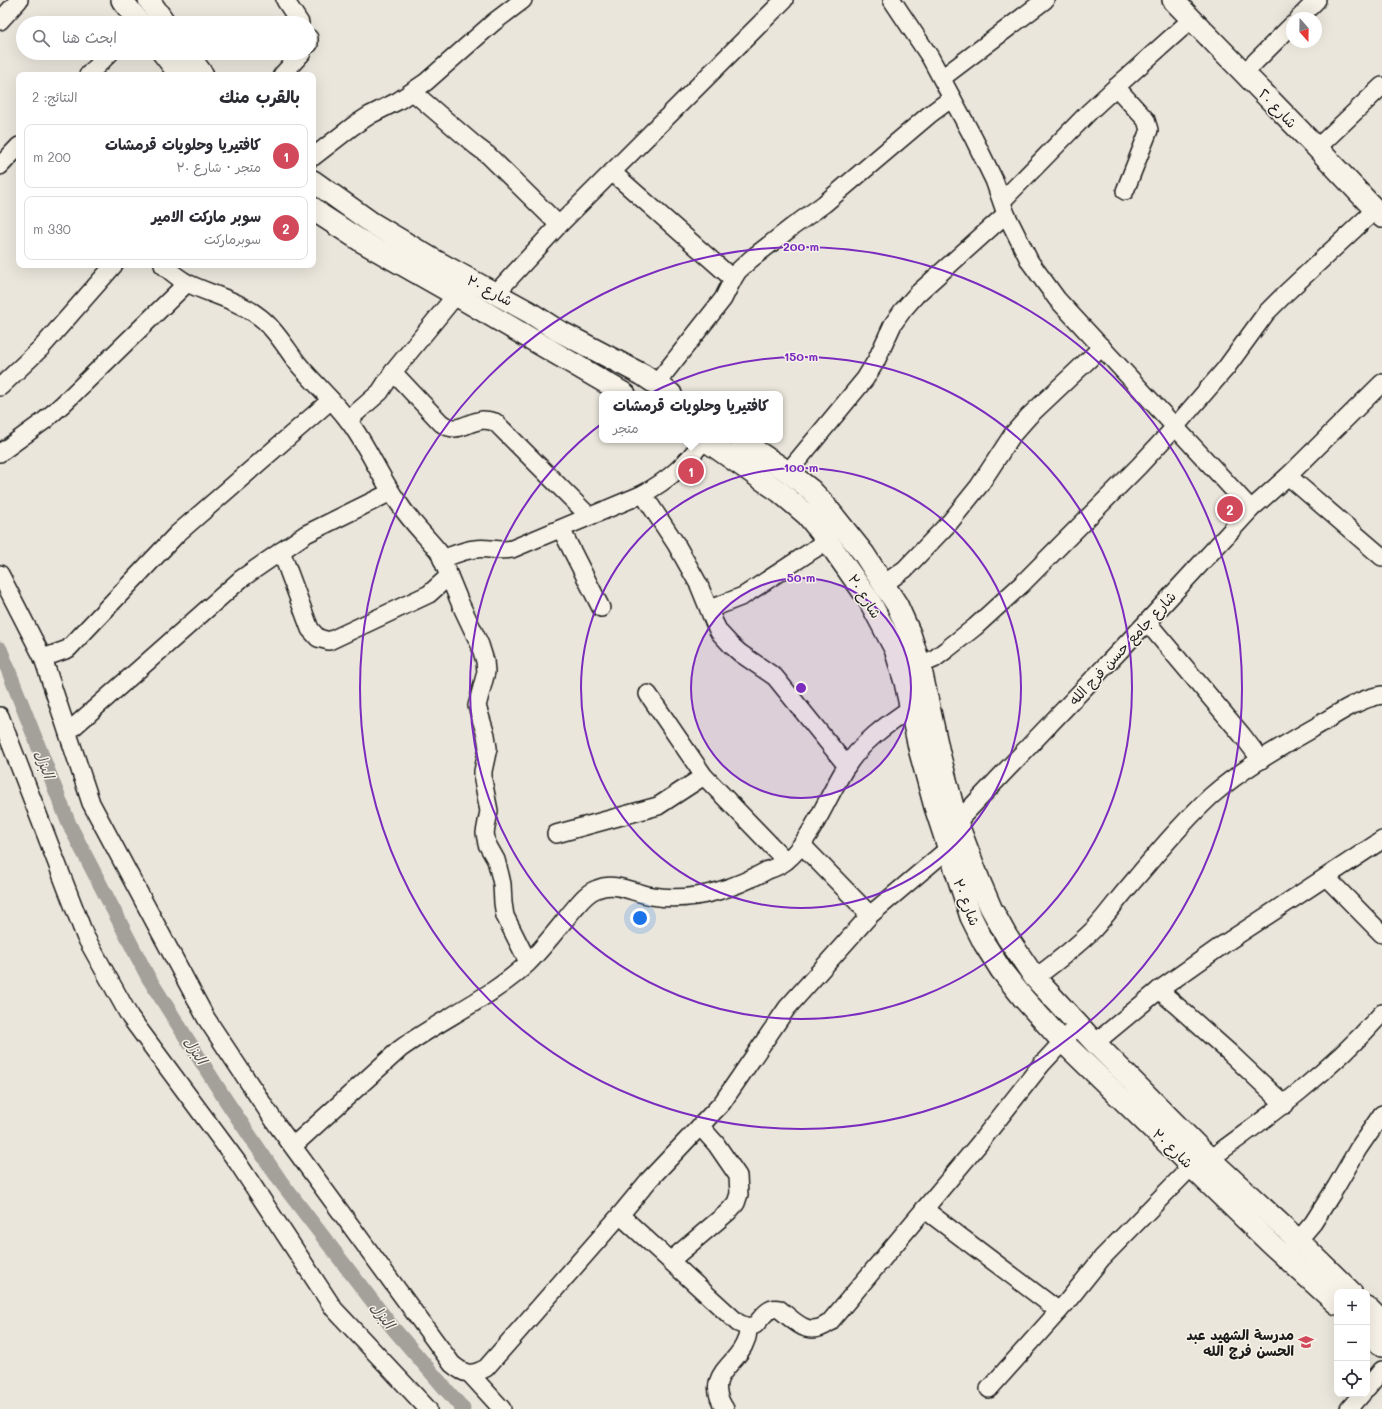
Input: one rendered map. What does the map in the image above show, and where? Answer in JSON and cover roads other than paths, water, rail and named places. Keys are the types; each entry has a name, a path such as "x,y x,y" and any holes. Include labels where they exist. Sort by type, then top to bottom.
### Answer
{"street":[{"path":"0,21 19,0"},
{"path":"122,0 134,16"},
{"path":"285,0 295,16"},
{"path":"316,155 353,126 413,92 440,71 494,22 523,0"},
{"path":"496,294 558,225 784,0"},
{"path":"892,0 930,57 942,78 974,139 1004,208 1030,262 1056,299 1252,509"},
{"path":"942,78 1045,0"},
{"name":"شارع ٢٠","path":"1173,0 1379,213"},
{"path":"1305,12 1317,0"},
{"path":"155,2 162,16"},
{"path":"788,472 865,379 876,361 893,324 917,294 1004,208 1090,111 1192,19"},
{"path":"1244,72 1286,31"},
{"path":"91,72 103,60"},
{"path":"168,60 178,72"},
{"path":"192,60 200,72"},
{"path":"285,72 296,60"},
{"path":"1317,148 1382,86"},
{"path":"1116,87 1146,120 1149,130 1125,191"},
{"path":"413,92 488,155 558,225"},
{"path":"664,389 723,299 738,271 751,259 824,204 929,115 952,98"},
{"path":"0,166 16,149"},
{"path":"612,172 733,279"},
{"name":"شارع ٣٠","path":"316,184 366,232 456,295 620,391"},
{"name":"شارع ٣٠","path":"316,211 321,215 434,260 529,312 557,330 643,375 664,389"},
{"path":"920,665 934,659 952,646 1022,584 1176,427 1226,368 1266,313 1287,292 1379,213"},
{"path":"0,387 42,347 111,268"},
{"path":"166,268 187,283 237,304 262,318 310,378 348,420 367,449 399,505 439,552 480,645 485,661 486,672 477,706 486,735 488,748 483,771 483,780 490,811 485,833 487,844 496,860 500,875 505,916 528,962"},
{"path":"0,453 44,421 63,404 187,283"},
{"path":"348,420 380,392 394,372 456,295"},
{"path":"884,584 905,569 950,522 979,486 1013,434 1029,416 1102,347"},
{"path":"394,372 441,423 448,428 456,429 483,420 495,422 589,516"},
{"name":"شارع جامع حسن فرج الله","path":"957,822 1252,509 1379,393"},
{"path":"42,658 68,649 177,534 331,400"},
{"path":"442,559 475,549 505,551 512,549 561,530 589,516 643,494 672,476 683,466 702,443"},
{"name":"شارع ٣٠","path":"709,443 780,492 807,515 870,600 895,649 933,800 971,917 984,943 1006,976 1024,999 1062,1041 1201,1163"},
{"name":"شارع ٣٠","path":"744,443 788,472 811,490 825,505 864,554 897,605 920,665 938,752 957,822 978,880 991,908 1007,936 1035,978 1095,1043 1269,1242 1292,1248 1348,1289"},
{"path":"1288,476 1382,557"},
{"path":"68,732 241,579 306,534 391,492"},
{"path":"643,494 682,555 699,585 719,632 740,653 775,676 847,766"},
{"path":"561,530 601,608"},
{"path":"710,609 743,596 827,540"},
{"path":"281,551 310,630 318,638 329,641 429,594 449,576"},
{"path":"0,574 42,658 91,803 206,1018 293,1146 452,1364 461,1372 470,1374 477,1373 486,1368 649,1180 722,1103 787,1008 870,915 948,849"},
{"path":"1147,622 1238,729 1261,760"},
{"path":"648,694 704,776 786,862"},
{"path":"1035,978 1093,930 1146,866 1212,796 1237,776 1261,760 1329,719 1370,698 1382,694"},
{"path":"293,1146 400,1049 419,1035 501,986 528,962 583,899 596,889 612,886 650,896 670,898 688,897 702,895 730,887 758,876 786,862 802,845 847,766 872,736 911,708"},
{"path":"0,716 35,809 86,936 130,1017 238,1163 334,1309 428,1409"},
{"path":"556,834 658,806 704,776"},
{"path":"1095,1043 1159,990 1224,944 1382,840"},
{"path":"802,845 870,915"},
{"path":"1326,876 1382,934"},
{"path":"1159,990 1285,1105"},
{"path":"989,1389 1059,1311 1102,1258 1201,1163 1285,1105 1333,1065 1382,1013"},
{"path":"620,1215 738,1323 748,1327 755,1325 769,1310 775,1308 802,1327 809,1329 823,1327 829,1323 978,1145 1041,1066 1078,1025"},
{"path":"1292,1248 1313,1224 1358,1149 1382,1114"},
{"path":"670,1261 728,1212 736,1203 739,1194 738,1176 716,1144 700,1126"},
{"path":"924,1209 1059,1311"},
{"name":"شارع ٣٠","path":"1292,1248 1334,1300"},
{"path":"1370,1310 1382,1322"},
{"path":"725,1409 718,1394 718,1382 724,1370 744,1345 747,1339 748,1327"},
{"path":"1370,1335 1382,1346"},
{"path":"1370,1384 1382,1370"},
{"path":"470,1374 502,1409"},
{"path":"1349,1409 1359,1397"}],"waterway":[{"name":"البزل","path":"0,649 69,824 148,977 225,1099 281,1182 393,1328 463,1409"}],"place":[{"name":"كافتيريا وحلويات قرمشات","path":"691,471"},
{"name":"سوبر ماركت الامير","path":"1230,509"},
{"name":"مدرسة الشهيد عبد الحسن فرج الله","path":"1306,1342"}]}
